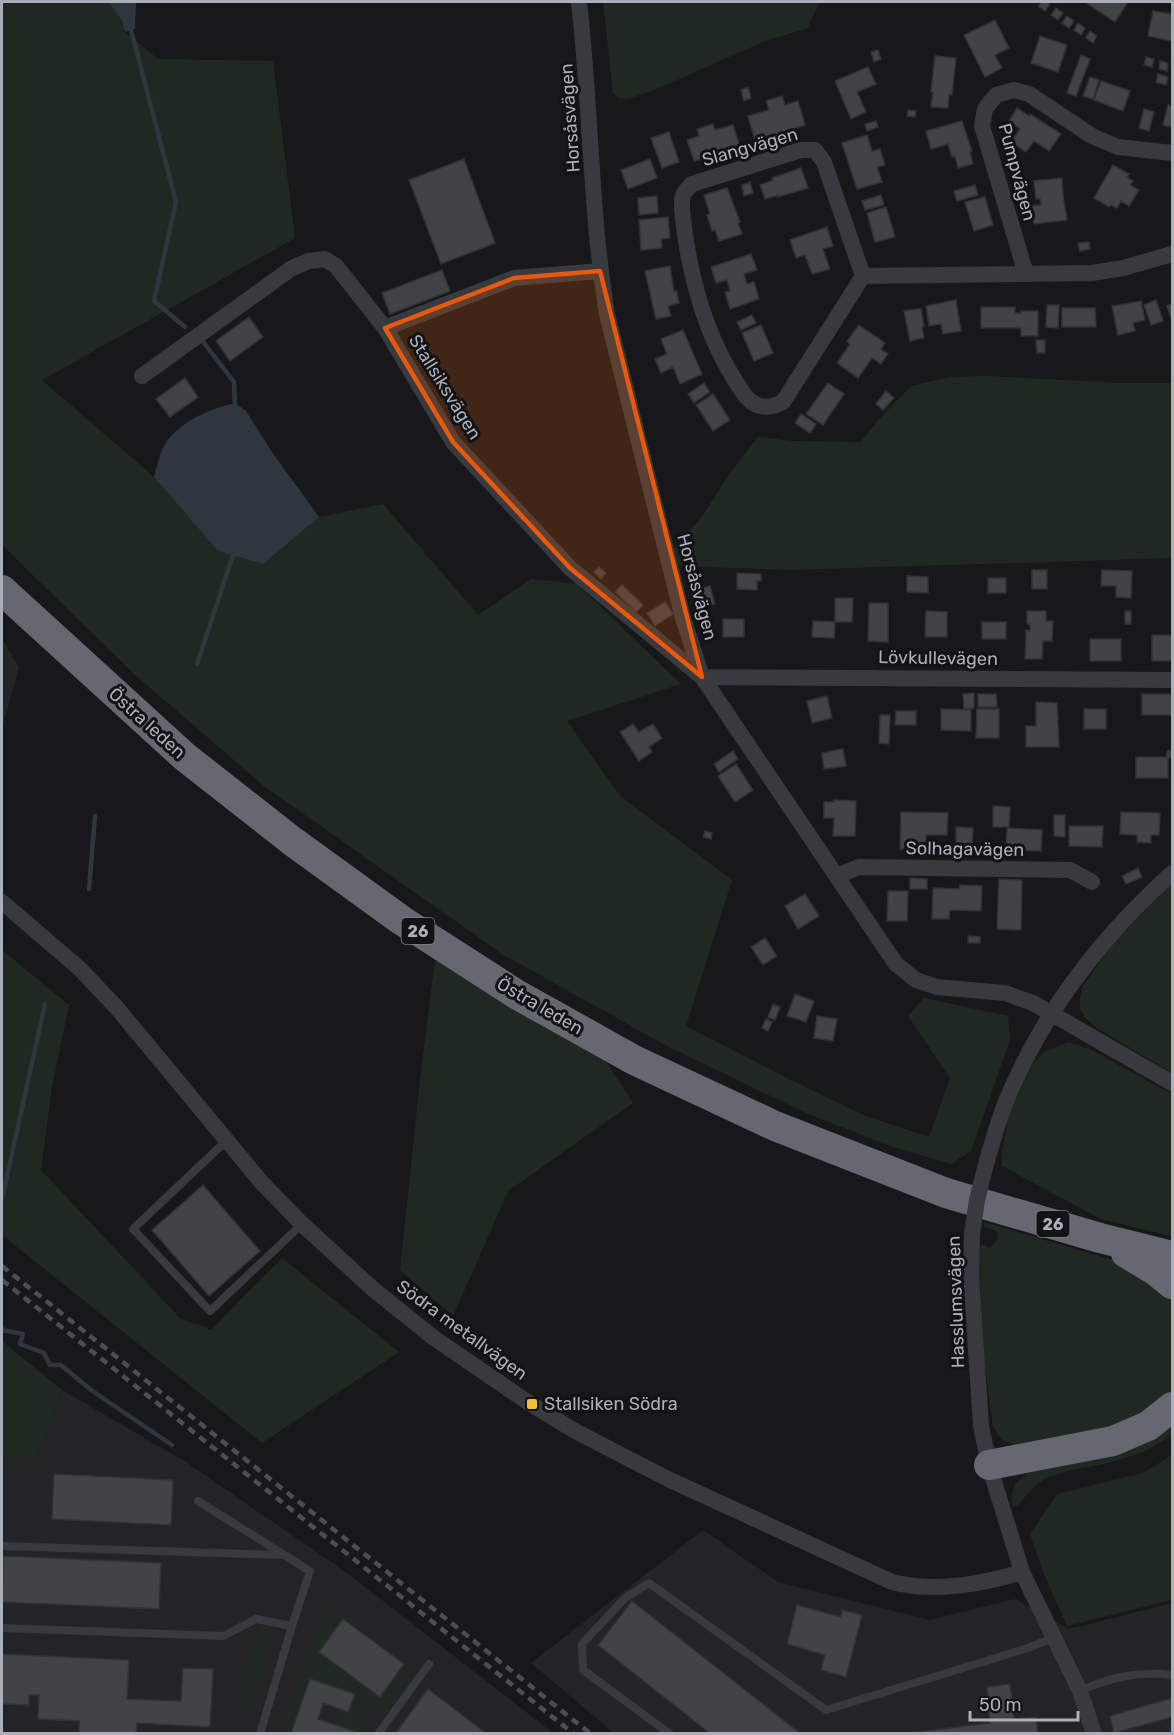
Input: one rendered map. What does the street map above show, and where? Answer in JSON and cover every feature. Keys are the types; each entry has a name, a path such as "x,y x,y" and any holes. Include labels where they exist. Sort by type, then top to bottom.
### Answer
{"highway":[{"name":"Östra leden","path":"2,590 185,757 292,841 401,920 516,994 634,1060 775,1126 946,1192 1100,1238 1173,1256"},
{"path":"1100,1238 1156,1271 1173,1284"},
{"path":"989,1465 1113,1442 1148,1426 1173,1407"}],"street":[{"name":"Horsåsvägen","path":"579,2 600,271 607,314 683,618 702,677 896,964 916,980 937,987 1005,993 1033,1003 1173,1083"},
{"name":"Pumpvägen","path":"1026,274 982,126 985,109 996,95 1014,90 1029,94 1092,136 1118,147 1173,153"},
{"name":"Slangvägen","path":"801,150 815,150 824,162 863,276 783,402 772,407 759,406 748,399 730,373 716,347 700,307 690,268 682,209 683,194 692,184 801,150"},
{"path":"863,276 1092,273 1123,268 1173,254"},
{"name":"Stallsiksvägen","path":"142,376 292,268 309,261 325,260 336,266 385,327 453,442 570,568 702,677"},
{"path":"385,327 514,278 600,271"},
{"name":"Lövkullevägen","path":"702,677 1173,680"},
{"name":"Solhagavägen","path":"837,876 859,867 1070,870 1092,882"},
{"name":"Hasslumsvägen","path":"1094,1734 1080,1691 1022,1572 975,1427 972,1234 977,1200 1000,1117 1015,1081 1051,1013 1073,981 1117,929 1148,895 1173,873"},
{"name":"Södra metallvägen","path":"3,905 79,968 117,1008 261,1183 302,1224 373,1289 434,1338 526,1401 575,1431 668,1479 891,1582 930,1588 956,1587 1001,1579 1022,1572"}],"lane":[{"path":"226,1141 133,1229 210,1311 302,1224"},
{"path":"198,1501 310,1571 260,1734"},
{"path":"2,1546 285,1556"},
{"path":"670,1734 584,1670 582,1644 625,1598 649,1583 826,1710 1055,1638"},
{"path":"2,1628 223,1636 256,1619 292,1626"},
{"path":"378,1734 429,1664"},
{"path":"1080,1691 1111,1679 1133,1674 1173,1675"}],"highlighted area":[{"path":"600,271 702,677 570,568 453,442 385,328 514,278"}],"shaded area":[{"path":"2,2 108,2 122,20 125,32 158,59 273,61 295,238 42,380 154,477 218,551 263,564 319,517 383,504 478,615 531,579 577,584 681,684 567,721 620,796 732,880 686,1026 863,1115 929,1137 950,1078 908,1016 924,998 1008,1016 1010,1040 971,1151 951,1164 890,1146 806,1113 669,1047 502,954 264,786 133,673 2,545"},
{"path":"108,2 136,2 135,29 125,32 122,20"},
{"path":"603,2 828,2 818,4 808,28 765,41 659,88 628,99 618,98 613,93"},
{"path":"988,376 1118,383 1172,383 1172,558 790,570 679,566 673,549 701,518 730,473 758,437 794,441 860,442 911,386 950,377"},
{"path":"235,403 246,411 272,452 319,517 263,564 218,551 154,477 162,450 177,430 205,413"},
{"path":"2,638 19,668 2,728"},
{"path":"1172,882 1172,1073 1097,1028 1085,1018 1080,1008 1080,997 1083,986 1109,949"},
{"path":"2,950 69,1005 52,1087 41,1170 180,1318 211,1330 282,1258 399,1352 262,1443 2,1235"},
{"path":"435,960 605,1060 633,1103 508,1191 453,1316 400,1270"},
{"path":"1069,1042 1089,1049 1172,1094 1172,1236 1101,1219 1002,1166 1002,1152 1009,1115 1032,1065 1045,1051"},
{"path":"984,1222 1136,1267 1172,1294 1172,1394 1122,1428 1016,1445 1002,1440 993,1427 985,1366 979,1259 981,1244 990,1248 997,1240 998,1232 984,1226"},
{"path":"2,1341 62,1390 36,1460 2,1458"},
{"path":"62,1390 186,1462 347,1573 553,1733 2,1734 2,1458 36,1460"},
{"path":"1172,1425 1172,1435 1154,1446 1115,1461 1052,1476 1037,1484 1018,1506 1013,1507 1011,1497 1015,1484 1028,1473 1069,1462"},
{"path":"1172,1455 1172,1600 1067,1626 1044,1574 1030,1534 1057,1494 1143,1473"},
{"path":"703,1530 778,1582 930,1620 1015,1599 1069,1629 1172,1603 1172,1733 614,1733 531,1663"},
{"path":"329,1601 333,1602 329,1611 342,1620 387,1687 394,1690 409,1669 410,1672 393,1707 385,1703 382,1706 375,1703 357,1727 365,1733 333,1724 339,1709 349,1712 354,1694 310,1679 292,1733 282,1734 303,1669"},
{"path":"267,1626 274,1631 264,1659 254,1702 251,1706 238,1706 238,1682 260,1628"}],"building":[{"path":"1042,2 1050,4 1045,11 1038,6"},
{"path":"1085,2 1128,2 1115,22"},
{"path":"1056,8 1063,13 1058,20 1051,15"},
{"path":"1153,11 1172,14 1172,41 1148,36"},
{"path":"1067,16 1074,21 1069,28 1062,23"},
{"path":"995,20 1009,48 995,55 1002,68 985,77 964,35"},
{"path":"1078,23 1085,28 1081,35 1074,30"},
{"path":"1090,31 1097,36 1093,43 1086,38"},
{"path":"1040,36 1067,45 1058,72 1031,63"},
{"path":"878,50 881,59 874,62 871,52"},
{"path":"1081,55 1090,59 1076,96 1067,93"},
{"path":"935,56 956,58 952,95 949,94 948,108 931,107"},
{"path":"1146,57 1154,59 1152,67 1144,65"},
{"path":"1160,61 1168,63 1167,71 1159,69"},
{"path":"868,67 876,84 857,92 866,112 851,119 835,81"},
{"path":"1158,74 1168,77 1166,85 1156,82"},
{"path":"1090,77 1099,80 1093,99 1083,96"},
{"path":"1101,81 1130,91 1123,111 1094,100"},
{"path":"748,87 751,98 744,101 741,90"},
{"path":"782,96 785,105 798,101 805,125 776,136 775,134 755,140 748,116 769,110 766,101"},
{"path":"1168,105 1172,106 1172,127 1163,125"},
{"path":"1017,108 1061,134 1049,151 1034,141 1026,152 1011,142 1020,129 1009,121"},
{"path":"1144,109 1154,112 1149,131 1139,128"},
{"path":"908,110 916,111 915,117 907,116"},
{"path":"876,121 878,127 867,131 865,124"},
{"path":"962,121 972,151 970,151 973,164 958,168 955,156 952,157 948,144 931,149 926,131"},
{"path":"1008,123 1013,127 1008,135 1002,131"},
{"path":"713,124 715,130 733,125 740,147 723,152 724,158 708,164 706,158 694,161 687,140 699,136 697,129"},
{"path":"669,132 679,162 662,168 651,138"},
{"path":"867,135 872,151 880,149 885,165 877,167 882,182 857,189 842,143"},
{"path":"464,159 495,243 441,264 409,180"},
{"path":"650,159 657,178 628,189 621,170"},
{"path":"1113,165 1129,174 1127,177 1133,181 1130,185 1139,190 1129,206 1121,201 1117,208 1111,205 1109,207 1094,198"},
{"path":"801,168 808,188 765,199 760,185 773,180 772,178"},
{"path":"1062,178 1067,220 1034,224 1032,206 1041,205 1040,199 1036,199 1034,181"},
{"path":"750,182 753,193 744,196 742,185"},
{"path":"975,185 978,195 957,201 954,191"},
{"path":"727,188 740,222 738,223 742,234 719,241 715,230 712,231 704,195"},
{"path":"881,195 884,205 865,210 862,201"},
{"path":"657,196 658,213 639,215 638,198"},
{"path":"985,197 993,225 974,231 965,202"},
{"path":"886,207 895,237 875,242 867,213"},
{"path":"668,217 670,238 661,239 662,248 641,250 639,220"},
{"path":"827,227 833,246 823,249 830,269 812,274 805,255 796,258 790,240"},
{"path":"1089,242 1090,249 1080,251 1078,243"},
{"path":"751,254 757,270 744,274 747,284 754,282 759,299 730,309 725,292 730,291 727,280 716,283 711,267"},
{"path":"670,266 674,292 677,291 679,303 668,306 671,316 656,319 645,271"},
{"path":"442,270 450,291 390,314 382,293"},
{"path":"956,300 961,331 943,334 941,324 929,326 926,306"},
{"path":"1156,300 1163,321 1151,325 1144,305"},
{"path":"1141,301 1145,320 1133,323 1135,331 1118,335 1112,306"},
{"path":"1172,304 1172,321 1167,306"},
{"path":"1047,305 1059,305 1058,328 1046,327"},
{"path":"981,307 1015,307 1015,313 1038,311 1038,336 1021,336 1021,328 981,328"},
{"path":"1062,308 1095,308 1096,327 1062,327"},
{"path":"921,309 924,338 910,341 904,311"},
{"path":"752,315 756,323 741,330 737,322"},
{"path":"249,317 263,337 230,361 216,341"},
{"path":"761,325 773,353 754,361 742,333"},
{"path":"859,325 885,343 881,349 888,354 881,364 872,358 858,378 837,363 850,344 847,341"},
{"path":"683,330 702,374 680,384 673,367 661,373 655,359 667,354 661,339"},
{"path":"1036,340 1045,340 1045,353 1037,353"},
{"path":"185,378 198,397 170,417 156,399"},
{"path":"704,383 710,392 694,403 688,394"},
{"path":"828,383 844,394 823,425 806,414"},
{"path":"886,391 894,398 883,410 876,404"},
{"path":"713,394 730,420 713,431 696,405"},
{"path":"801,414 816,424 810,433 795,423"},
{"path":"599,567 606,573 601,579 594,572"},
{"path":"1032,570 1047,570 1047,589 1032,589"},
{"path":"1102,570 1132,571 1131,598 1116,597 1116,586 1101,586"},
{"path":"737,573 761,574 761,581 757,581 757,590 737,589"},
{"path":"907,576 928,577 928,593 907,592"},
{"path":"988,578 1006,578 1006,593 988,593"},
{"path":"622,585 643,605 636,612 615,592"},
{"path":"710,586 715,604 699,608 695,590"},
{"path":"835,598 853,598 852,622 835,622"},
{"path":"665,602 673,614 655,626 647,613"},
{"path":"869,603 888,603 888,642 868,641"},
{"path":"926,611 947,612 947,637 925,637"},
{"path":"1027,611 1046,611 1046,621 1053,621 1052,641 1043,641 1042,659 1025,659 1026,630 1030,631 1030,624 1027,624"},
{"path":"1125,611 1131,611 1131,624 1125,624"},
{"path":"723,619 744,619 744,637 723,637"},
{"path":"813,621 835,622 834,638 812,637"},
{"path":"982,622 1006,622 1006,639 982,639"},
{"path":"1152,635 1172,635 1172,661 1152,661"},
{"path":"1090,639 1121,639 1121,661 1090,661"},
{"path":"974,693 974,708 964,709 963,694"},
{"path":"978,694 996,694 997,707 978,707"},
{"path":"1142,694 1172,694 1172,715 1142,715"},
{"path":"827,696 832,718 812,723 807,701"},
{"path":"1036,702 1057,703 1059,747 1026,747 1026,726 1036,726"},
{"path":"941,709 971,710 971,731 941,730"},
{"path":"977,709 999,709 999,738 976,738"},
{"path":"1084,709 1106,709 1106,729 1084,729"},
{"path":"896,711 916,711 916,725 895,725"},
{"path":"880,715 890,715 889,744 879,743"},
{"path":"633,724 639,732 653,724 662,738 649,747 652,752 639,761 620,732"},
{"path":"843,749 846,766 824,769 822,753"},
{"path":"733,751 738,759 719,772 714,764"},
{"path":"1136,757 1168,757 1168,778 1136,778"},
{"path":"736,764 753,790 735,802 718,776"},
{"path":"834,800 856,801 855,836 833,836 834,818 824,818 824,802 834,802"},
{"path":"993,806 1010,807 1009,827 993,827"},
{"path":"901,812 948,813 947,835 926,835 926,849 900,849"},
{"path":"1121,812 1160,813 1159,835 1151,835 1151,843 1137,842 1137,835 1120,834"},
{"path":"1054,815 1065,815 1065,837 1054,836"},
{"path":"1069,826 1103,826 1102,847 1069,846"},
{"path":"956,827 973,828 972,849 956,849"},
{"path":"1007,828 1042,830 1041,851 1006,850"},
{"path":"705,831 712,833 711,839 703,837"},
{"path":"1138,868 1142,877 1126,884 1122,876"},
{"path":"910,878 927,879 927,889 910,889"},
{"path":"999,879 1022,880 1021,930 997,929"},
{"path":"960,885 982,886 981,911 950,910 949,919 932,919 933,888 959,889"},
{"path":"888,891 908,891 907,921 887,921"},
{"path":"805,894 819,916 798,929 785,906"},
{"path":"968,936 980,937 980,943 968,943"},
{"path":"765,938 777,956 763,965 751,947"},
{"path":"795,994 814,1001 806,1022 787,1016"},
{"path":"773,1004 780,1007 775,1020 768,1017"},
{"path":"817,1016 837,1019 833,1041 814,1038"},
{"path":"766,1019 772,1022 768,1031 762,1028"},
{"path":"203,1185 260,1251 209,1296 152,1230"},
{"path":"54,1474 173,1480 171,1525 52,1519"},
{"path":"3,1556 161,1563 159,1609 2,1602"},
{"path":"632,1601 801,1734 711,1734 598,1645"},
{"path":"797,1605 841,1617 842,1610 862,1615 846,1677 821,1670 825,1655 787,1644"},
{"path":"343,1619 404,1664 380,1697 319,1652"},
{"path":"2,1654 129,1660 127,1699 181,1701 183,1668 213,1669 210,1727 137,1723 136,1734 79,1733 79,1721 38,1719 39,1695 29,1695 29,1705 2,1704"},
{"path":"310,1679 355,1694 348,1712 323,1703 318,1719 362,1734 291,1733"},
{"path":"1010,1684 1014,1719 1036,1717 1038,1734 901,1734 990,1723 987,1687"},
{"path":"428,1689 487,1734 395,1734"},
{"path":"1172,1698 1172,1717 1114,1733 1110,1716"}],"waterway":[{"path":"130,26 176,202 154,301 185,327"},
{"path":"204,343 234,382 235,409"},
{"path":"197,664 233,549"},
{"path":"89,889 95,816"},
{"path":"2,1199 45,1004"},
{"path":"2,1328 2,1330 23,1334 20,1344 44,1353 50,1365 61,1365 91,1390 172,1445"}],"railway":[{"path":"2,1266 591,1734"},
{"path":"2,1280 574,1734"}],"place":[{"name":"Stallsiken Södra","path":"532,1404"}]}
